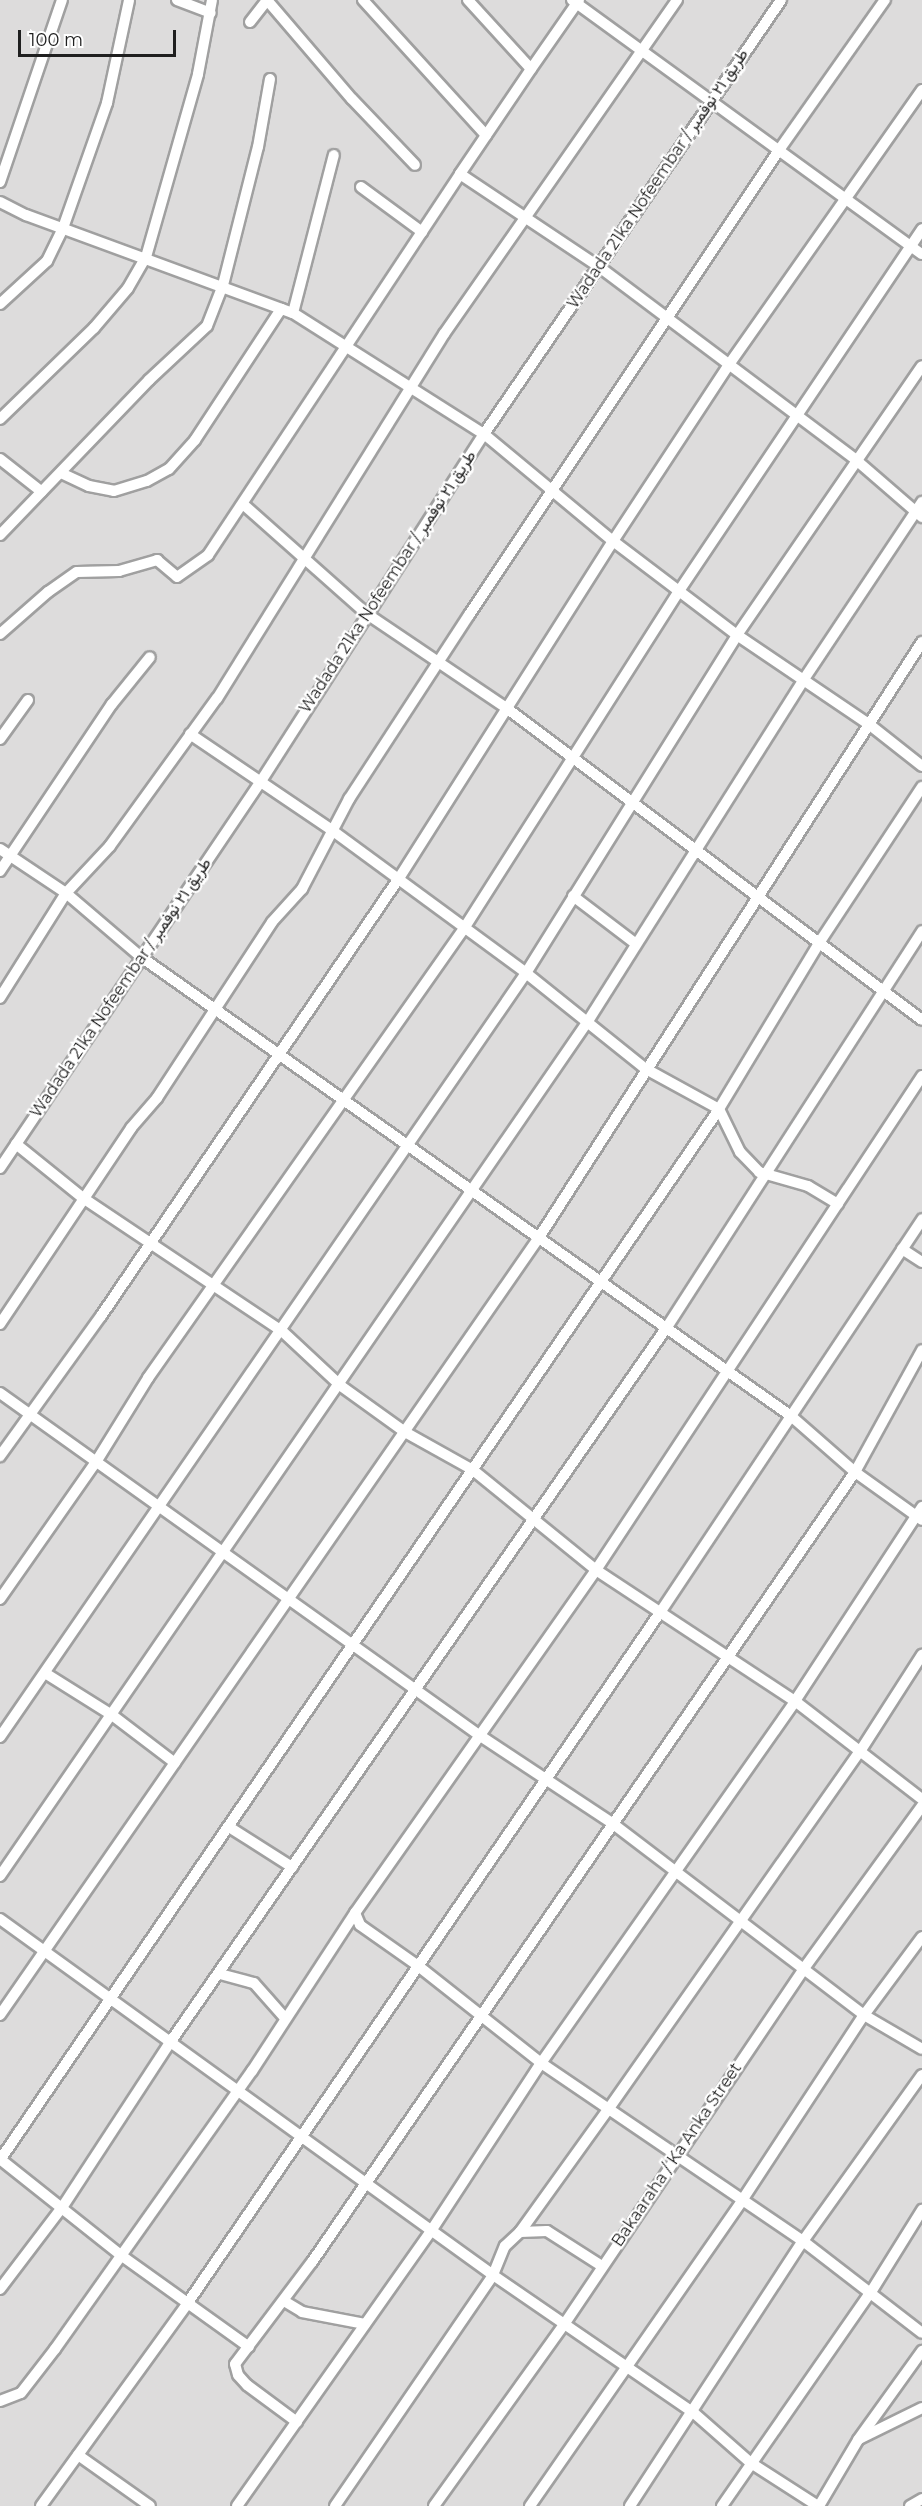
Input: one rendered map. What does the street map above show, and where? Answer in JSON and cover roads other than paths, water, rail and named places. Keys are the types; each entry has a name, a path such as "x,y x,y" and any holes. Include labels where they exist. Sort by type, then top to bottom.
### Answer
{"street":[{"path":"0,182 62,0"},
{"path":"0,304 47,261 63,228 107,103 129,0"},
{"path":"177,0 211,13"},
{"path":"0,419 94,328 128,288 146,257 198,74 212,0"},
{"path":"250,22 267,0 352,99 415,165"},
{"path":"363,0 486,135"},
{"path":"468,0 531,69"},
{"path":"0,998 66,893 110,846 256,638 303,557 412,386 523,219 678,0"},
{"name":"Wadada 21ka Nofeembar / طريق ٢١ نوفمبر","path":"0,1168 261,781 484,434 781,0"},
{"path":"0,1324 131,1128 156,1098 213,1008 272,922 302,889 349,799 438,663 779,150 885,0"},
{"path":"0,634 48,592 77,572 119,571 157,560 177,576 193,569 220,542 460,174 576,1 922,254"},
{"path":"0,535 207,326 223,285 258,147 270,79"},
{"path":"0,1456 149,1243 396,881 505,707 728,366 922,90"},
{"path":"292,312 334,155"},
{"path":"460,174 523,219 598,266 794,416 855,459 919,514"},
{"path":"361,187 422,232"},
{"path":"0,202 63,228 292,312 348,345 484,434 613,541 737,635 870,725 922,766"},
{"path":"0,1599 96,1462 118,1421 216,1287 342,1100 464,930 571,756 794,416 922,229"},
{"path":"61,473 89,486 114,491 133,487 169,469 195,440 281,309"},
{"path":"0,1737 282,1332 526,973 737,635 855,459 922,366"},
{"path":"0,459 42,492"},
{"path":"0,1876 112,1715 222,1550 340,1386 588,1021 634,943 804,679 919,514 922,502"},
{"path":"243,504 367,614 505,707 634,802 757,900 922,1020"},
{"path":"0,2015 538,1239 922,642"},
{"path":"0,871 5,853 112,704 150,657"},
{"path":"0,739 28,700"},
{"path":"190,734 333,831 396,881 526,973 646,1069 719,1109 740,1152 763,1173 808,1186 838,1204"},
{"path":"249,2347 122,2256 63,2206 0,2159 719,1109 819,943 922,787"},
{"path":"5,853 66,893 141,957 278,1052 407,1147 792,1416 855,1472 920,1514 795,1701 541,2063 431,2231 237,2506"},
{"path":"573,897 634,943"},
{"path":"0,2289 63,2206 169,2044 220,1974 532,1519 667,1327 763,1173 922,931"},
{"path":"0,2401 21,2393 122,2256 236,2089 252,2071 355,1913 596,1570 922,1076"},
{"path":"16,1144 83,1198 282,1332 340,1386 405,1432 473,1470 596,1570 795,1701 859,1753 922,1799"},
{"path":"41,2506 187,2304 544,1777 661,1611 922,1219"},
{"path":"902,1249 922,1262"},
{"path":"297,2422 270,2405 238,2375 235,2364 284,2301 725,1656 855,1472 922,1350"},
{"path":"0,1393 353,1642 479,1735 612,1823 805,1967 864,2015 922,2049"},
{"path":"335,2506 493,2275 505,2246 520,2232 607,2111 859,1753 922,1654"},
{"path":"45,1673 112,1715 175,1763"},
{"name":"Bakaaraha / Ka Anka Street","path":"434,2506 565,2323 674,2157 805,1967 922,1806"},
{"path":"229,1827 292,1867"},
{"path":"355,1913 360,1925 480,2013 541,2063 674,2157 803,2241 922,2333"},
{"path":"0,1919 108,2000 236,2089 431,2231 694,2413 751,2463 819,2506 858,2440 922,2351"},
{"path":"530,2506 741,2202 864,2015 922,1937"},
{"path":"220,1974 254,1983 285,2018"},
{"path":"630,2506 694,2413 803,2241 922,2075"},
{"path":"722,2506 871,2292 922,2210"},
{"path":"520,2232 547,2230 602,2266"},
{"path":"284,2301 302,2312 364,2324"},
{"path":"858,2440 922,2408"},
{"path":"78,2455 145,2505"},
{"path":"910,2506 922,2499"}]}
